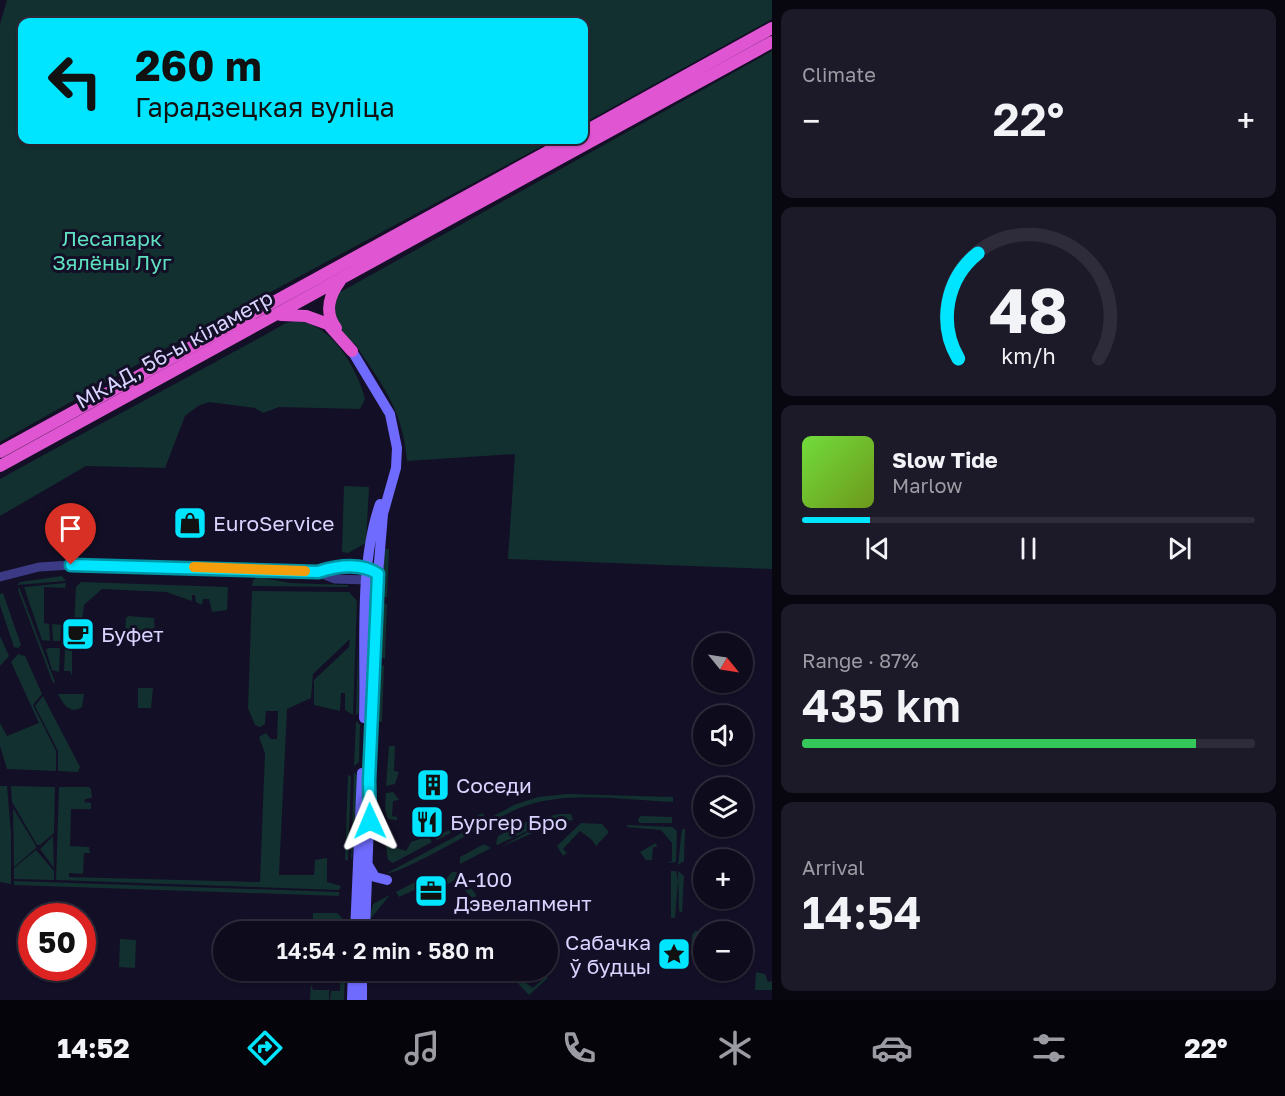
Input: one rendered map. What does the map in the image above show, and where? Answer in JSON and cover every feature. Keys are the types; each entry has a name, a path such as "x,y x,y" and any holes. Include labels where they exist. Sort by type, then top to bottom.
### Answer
{"highway":[{"path":"588,130 772,28"},
{"path":"588,140 772,42"},
{"path":"363,260 562,144"},
{"path":"363,260 581,144"},
{"name":"МКАД, 56-ы кіламетр","path":"0,466 277,315 342,278 363,260"},
{"name":"МКАД, 56-ы кіламетр","path":"0,452 363,260"},
{"path":"342,278 328,303 329,314 352,351"},
{"path":"277,315 306,316 328,324 352,351"}],"main road":[{"path":"352,351 370,376 393,423 397,448 394,476 383,514 373,571 365,921"},
{"path":"355,921 368,580 373,571"},
{"path":"368,864 374,877 387,880"},
{"path":"352,1000 353,981"},
{"path":"362,981 362,1000"}],"street":[{"path":"0,577 39,567 71,565 318,572 336,566 373,571"},
{"path":"318,572 335,579 368,580"}],"green space":[{"name":"Лесапарк Зялёны Луг","path":"7,0 772,0 772,19 588,121 588,18 18,18 18,144 546,144 172,345 0,442 0,24"},
{"path":"772,51 772,569 508,559 515,454 407,461 401,427 389,398 354,343 352,344 332,317 335,295"},
{"path":"297,321 321,330 332,339 349,361 365,399 360,409 279,407 263,413 255,408 209,402 198,406 185,416 165,468 86,466 0,516 0,479 286,323"},
{"path":"344,486 369,487 366,543 348,553 342,552"},
{"path":"382,549 389,549 387,597 382,597"},
{"path":"62,576 66,581 17,585 20,582"},
{"path":"258,577 290,583 348,585 348,587 252,586 253,580"},
{"path":"81,582 228,587 227,610 212,612 209,599 203,599 202,605 196,602 195,595 192,595 192,601 166,592 102,589 84,605 81,629 73,629 72,638 69,638 68,629 74,627 76,587"},
{"path":"66,583 65,588 44,587 44,623 49,624 50,641 42,640 24,587"},
{"path":"19,587 55,682 53,683 18,590"},
{"path":"252,591 349,592 357,601 353,715 345,710 345,693 341,693 340,711 314,705 314,680 349,647 350,639 313,674 311,698 287,709 279,875 314,875 315,860 327,858 327,882 341,886 339,890 56,880 59,787 89,787 92,798 85,799 84,802 91,803 91,809 71,809 70,846 89,847 90,853 84,853 83,874 69,873 69,877 260,882 265,753 259,737 266,733 271,739 277,739 278,711 266,711 265,724 260,727 255,725 248,708"},
{"path":"3,593 21,645 18,648 14,647 0,605 0,594"},
{"path":"382,604 387,604 385,659 380,657"},
{"path":"128,616 154,618 155,636 125,634"},
{"path":"52,624 61,625 60,641 53,641"},
{"path":"0,636 9,656 0,666"},
{"path":"358,644 359,713 356,715"},
{"path":"60,648 59,672 52,670 46,650"},
{"path":"65,648 72,651 72,676 70,671 64,671"},
{"path":"18,654 25,656 42,694 33,705 56,751 56,771 7,769 0,746 0,723 7,736 39,723 11,662"},
{"path":"384,665 381,722 376,721 380,666"},
{"path":"138,688 153,688 151,708 138,708"},
{"path":"58,694 84,694 82,707 70,709"},
{"path":"43,696 80,767 78,772 58,771 58,751 35,706"},
{"path":"356,721 360,725 359,762 354,766"},
{"path":"389,746 395,746 394,771 399,772 395,784 386,786"},
{"path":"354,772 359,777 352,859 351,858"},
{"path":"348,775 351,776 348,860 345,860"},
{"path":"0,786 7,786 11,834 11,884 0,882"},
{"path":"11,786 55,787 54,833 40,845 37,845 12,802"},
{"path":"393,792 399,800 393,801 392,816 397,817 397,820 388,819 385,810 386,793"},
{"path":"567,794 673,797 673,802 574,797 535,803 506,814 410,865 387,873 514,805 538,797"},
{"path":"13,808 36,846 14,867"},
{"path":"483,813 484,816 437,840 435,837"},
{"path":"571,814 573,820 538,826 497,845 496,843 498,836 530,820"},
{"path":"641,816 672,817 672,823 639,823 638,819"},
{"path":"581,823 602,824 609,832 596,846 580,831 563,849 567,853 563,856 557,846"},
{"path":"563,824 566,826 537,831 501,847 533,829"},
{"path":"627,825 672,827 677,831 676,862 667,863 672,861 672,843 661,830 627,827"},
{"path":"682,829 685,829 684,861 678,865"},
{"path":"53,836 54,868 40,849"},
{"path":"428,836 432,842 393,863 388,860 386,846 392,842 397,848 406,851 411,842"},
{"path":"656,843 657,847 653,847 652,860 646,860 640,852"},
{"path":"484,844 491,848 460,864 460,857"},
{"path":"36,850 54,871 54,880 14,879 14,868"},
{"path":"671,871 676,871 678,881 675,918 671,918"},
{"path":"678,871 684,876 682,913 679,911"},
{"path":"452,872 456,872 476,894 475,901 455,880 443,887 441,885"},
{"path":"14,881 339,892 339,896 14,885"},
{"path":"417,881 422,882 423,886 399,897 396,892"},
{"path":"390,895 371,918 369,918 373,904"},
{"path":"313,913 337,913 345,921 315,919 313,921"},
{"path":"693,934 693,956 691,955"},
{"path":"120,939 136,940 135,968 119,967"},
{"path":"756,972 765,974 768,982 772,981 772,990 755,990"},
{"path":"340,981 345,981 344,1000 330,1000 331,991 340,991"},
{"path":"516,981 523,981 533,988 541,981 545,981 529,995"},
{"path":"311,984 313,990 329,990 329,1000 310,1000"}],"slow traffic":[{"path":"194,567 305,571"}],"place":[{"name":"EuroService","path":"190,523"},
{"name":"Буфет","path":"78,634"},
{"name":"Соседи","path":"433,785"},
{"name":"Бургер Бро","path":"427,822"},
{"name":"A-100 Дэвелапмент","path":"431,891"},
{"name":"Сабачка ў будцы","path":"674,954"}],"route":[{"path":"71,565 318,572 336,566 369,568 378,574 375,669 371,712 370,821"}]}
